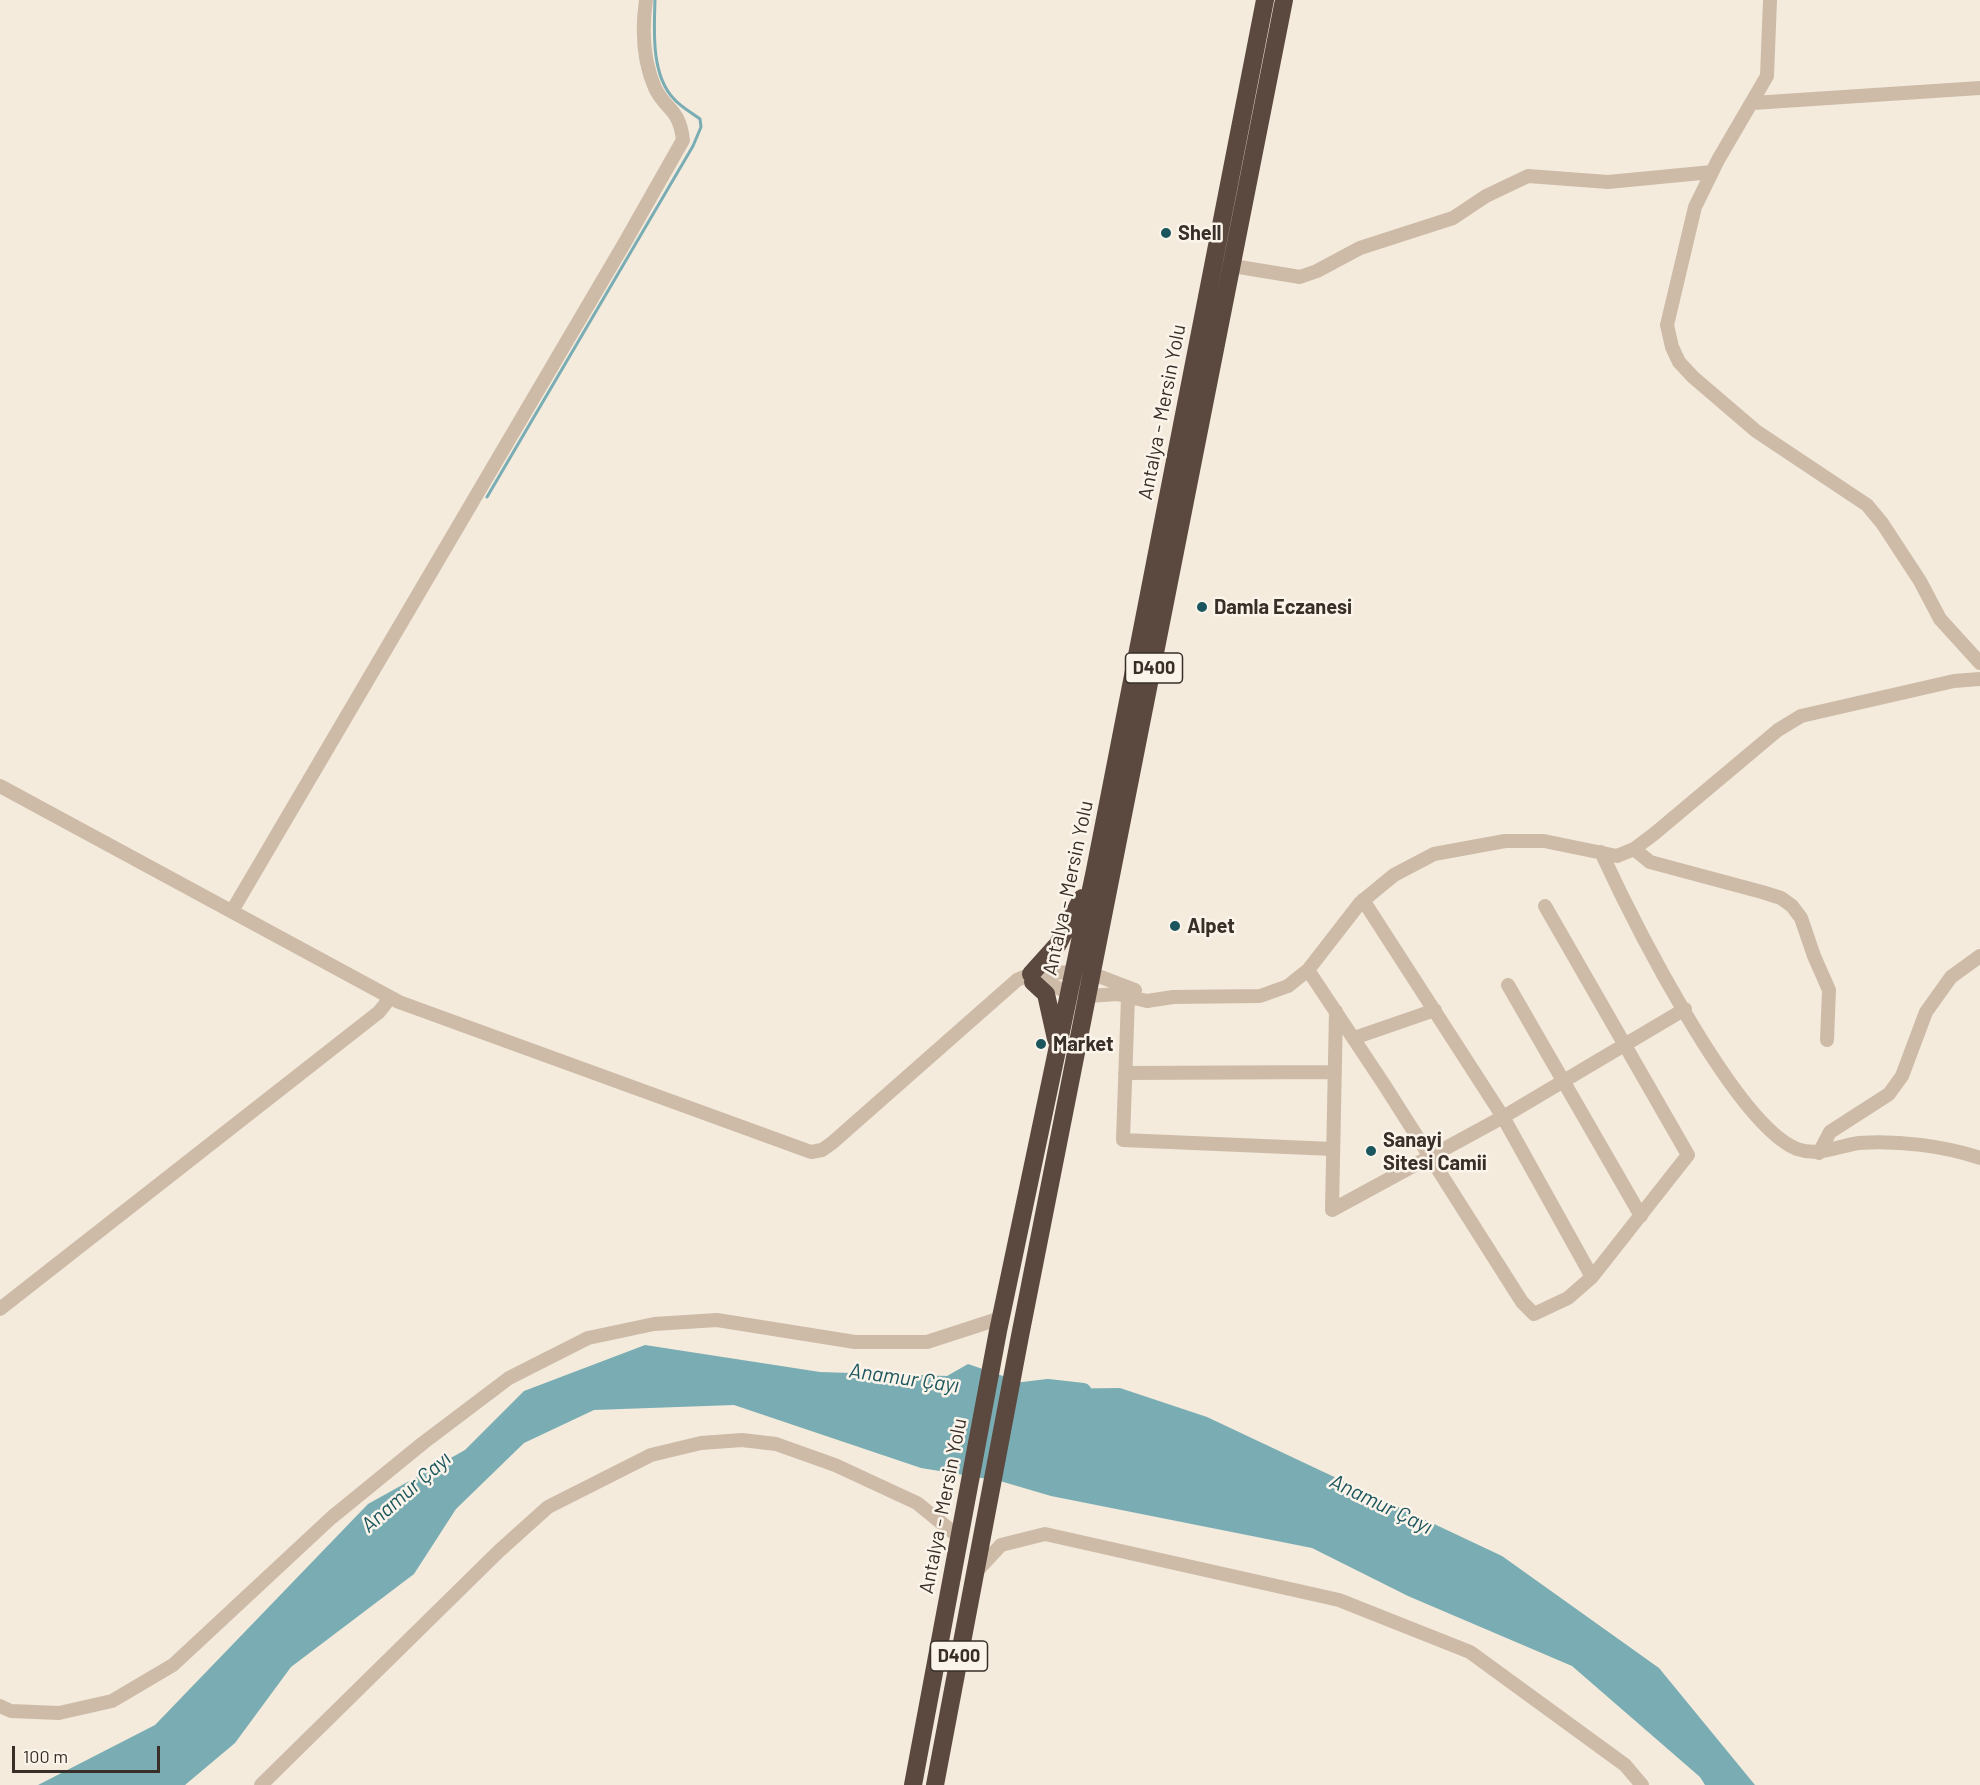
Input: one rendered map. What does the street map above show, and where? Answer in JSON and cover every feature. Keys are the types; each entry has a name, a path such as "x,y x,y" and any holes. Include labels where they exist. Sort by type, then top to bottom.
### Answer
{"highway":[{"name":"Antalya - Mersin Yolu","path":"913,1785 999,1324 1095,870 1265,0"},
{"name":"Antalya - Mersin Yolu","path":"935,1785 1020,1336 1284,0"},
{"path":"1057,1050 1050,1004 1046,994 1027,979 1066,932 1095,870"},
{"path":"1074,972 1093,974"},
{"path":"1069,993 1089,996"}],"street":[{"path":"232,911 619,254 682,140 681,122 656,89 647,59 643,21 646,0"},
{"path":"1770,0 1767,76 1712,172 1693,215 1668,316 1667,326 1672,347 1679,362 1756,431 1867,505 1882,523 1920,581 1940,619 1980,663"},
{"path":"1753,103 1980,88"},
{"path":"1233,266 1300,277 1317,271 1360,248 1453,218 1486,196 1528,176 1608,182 1712,172"},
{"path":"1089,996 1117,994 1148,1001 1173,997 1260,996 1288,986 1308,970 1363,900 1394,875 1434,854 1477,844 1544,841 1617,856 1634,849 1685,810 1778,730 1801,716 1954,681 1980,678"},
{"path":"0,786 390,998 811,1152 822,1150 832,1143 1027,979 1074,972"},
{"path":"1634,849 1650,862 1762,892 1781,898 1792,906 1801,918 1829,990 1827,1040"},
{"path":"1601,852 1632,919 1731,1088 1780,1138 1797,1149 1819,1153 1859,1143 1933,1146 1980,1158"},
{"path":"1363,900 1503,1118 1592,1277"},
{"path":"1308,970 1354,1038 1522,1302 1534,1314 1568,1298 1592,1277 1688,1155 1545,906"},
{"path":"1819,1153 1830,1132 1889,1094 1902,1076 1926,1012 1951,977 1980,956"},
{"path":"1093,974 1132,989 1173,997"},
{"path":"1027,979 1053,985 1069,993"},
{"path":"1508,985 1641,1216"},
{"path":"1128,997 1123,1140 1333,1149"},
{"path":"0,1309 362,1025 390,998"},
{"path":"1336,1011 1332,1210 1503,1118 1685,1009"},
{"path":"1354,1038 1436,1011"},
{"path":"1125,1073 1335,1072"},
{"path":"0,1706 11,1711 59,1713 112,1701 173,1665 332,1518 423,1443 509,1378 588,1338 654,1324 717,1320 855,1342 927,1342 999,1324"},
{"path":"261,1785 499,1551 548,1507 651,1455 701,1443 742,1440 776,1444 835,1465 917,1503 961,1533"},
{"path":"975,1573 1001,1545 1045,1534 1339,1600 1470,1652 1625,1765 1642,1785"}],"water":[{"path":"645,1345 820,1372 947,1376 968,1364 1041,1389 1120,1388 1207,1417 1502,1556 1659,1668 1755,1785 1705,1785 1700,1777 1572,1666 1408,1596 1312,1548 1051,1496 1000,1481 921,1468 734,1405 594,1410 524,1443 456,1509 414,1574 291,1667 235,1743 185,1785 38,1785 155,1725 368,1504 465,1450 524,1391"}],"waterway":[{"path":"487,497 693,146 701,127 700,119 674,99 661,78 655,52 655,0"},
{"name":"Anamur Çayı","path":"1015,1392 1048,1388 1083,1392"}],"place":[{"name":"Shell","path":"1166,233"},
{"name":"Damla Eczanesi","path":"1202,607"},
{"name":"Alpet","path":"1175,926"},
{"name":"Market","path":"1041,1044"},
{"name":"Sanayi Sitesi Camii","path":"1371,1151"}]}
